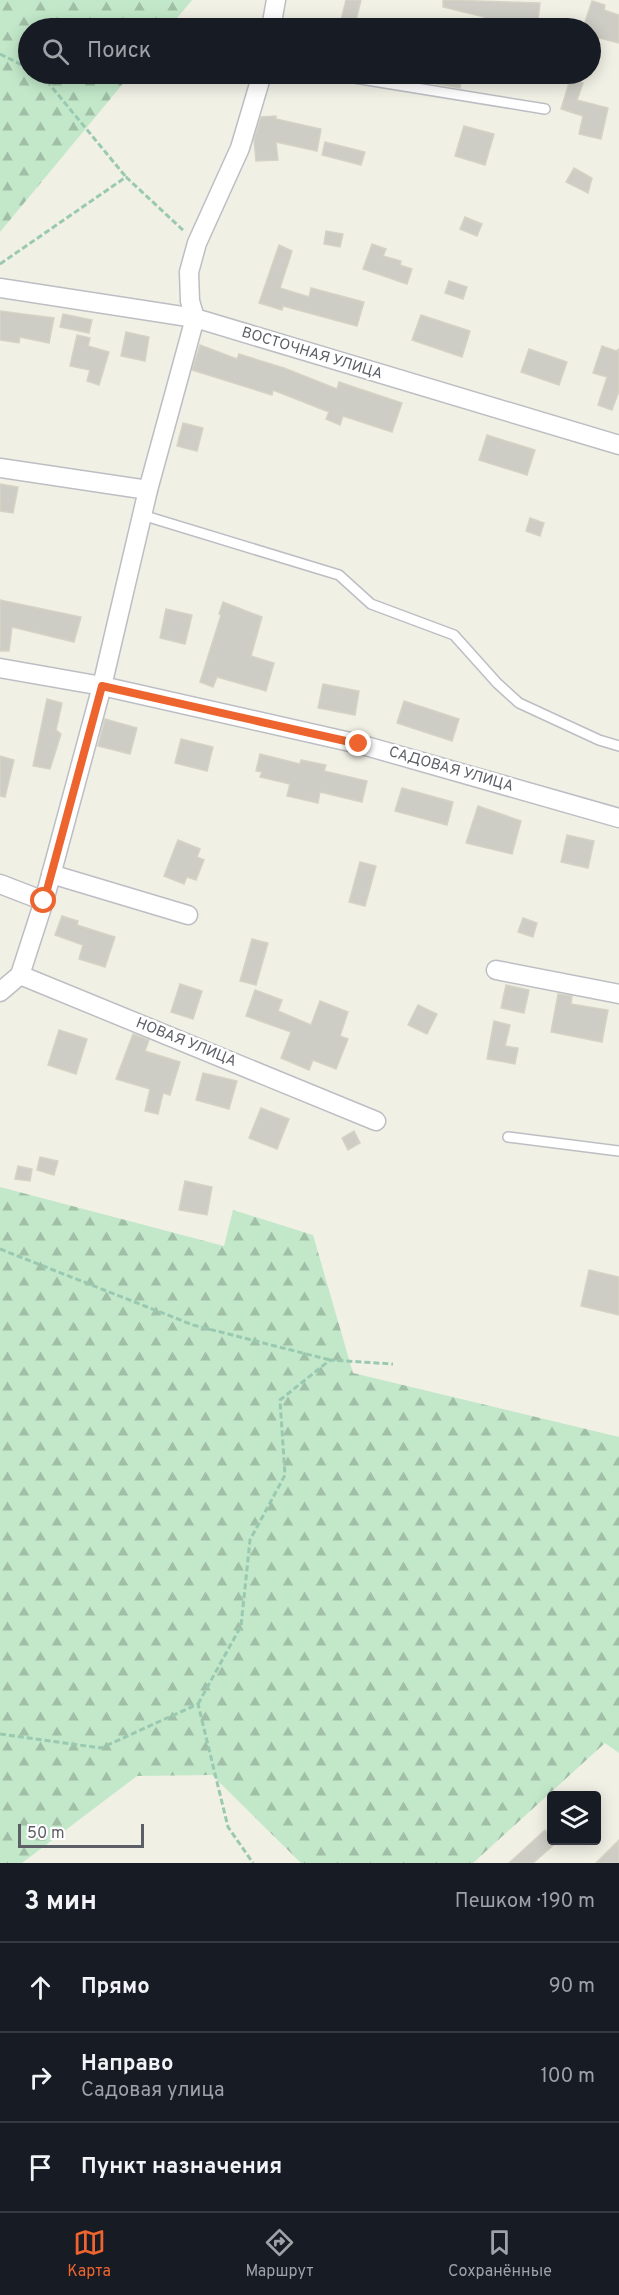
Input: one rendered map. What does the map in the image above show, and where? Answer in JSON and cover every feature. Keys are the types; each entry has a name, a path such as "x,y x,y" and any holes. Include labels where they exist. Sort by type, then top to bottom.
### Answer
{"street":[{"path":"273,18 276,0"},
{"path":"0,992 20,975 44,901 102,686 148,490 195,318 190,301 189,272 197,243 240,148 259,84"},
{"name":"ВОСТОЧНАЯ УЛИЦА","path":"0,288 195,318 619,445"},
{"path":"0,468 148,490"},
{"name":"САДОВАЯ УЛИЦА","path":"0,668 102,686 359,744 619,818"},
{"path":"51,874 188,915"},
{"path":"0,884 44,901"},
{"path":"496,970 619,994"},
{"name":"НОВАЯ УЛИЦА","path":"20,975 376,1121"}],"lane":[{"path":"391,84 545,109"},
{"path":"142,515 339,575 371,604 454,635 497,683 519,703 599,740 619,746"},
{"path":"508,1137 619,1151"}],"path":[{"path":"0,54 18,63"},
{"path":"48,84 126,177 197,243"},
{"path":"0,264 126,177"},
{"path":"0,1249 193,1324 330,1360 393,1364"},
{"path":"0,1734 101,1748 198,1704 241,1626 250,1540 285,1475 280,1400 330,1360"},
{"path":"198,1704 228,1827 253,1863"}],"green space":[{"path":"0,0 192,0 177,18 18,18 18,84 123,84 0,232"},
{"path":"0,1187 224,1246 233,1210 313,1235 353,1373 619,1437 619,1753 605,1743 552,1791 547,1791 547,1796 473,1863 301,1863 212,1775 137,1776 22,1863 0,1863"}],"building":[{"path":"346,0 361,0 356,18 342,18"},
{"path":"443,0 540,3 538,18 484,18 443,7"},
{"path":"592,1 605,5 604,10 619,15 619,43 601,38 601,18 586,18"},
{"path":"438,84 461,84 460,88"},
{"path":"569,84 583,84 577,100 608,108 601,139 579,134 583,116 561,109"},
{"path":"276,116 276,119 321,129 317,151 276,142 278,160 256,161 254,140 261,117"},
{"path":"464,126 494,134 485,165 455,156"},
{"path":"325,142 365,152 361,165 322,155"},
{"path":"574,168 592,178 588,193 566,182"},
{"path":"465,217 482,224 477,236 460,229"},
{"path":"326,231 343,234 340,247 324,244"},
{"path":"372,244 386,249 383,256 401,261 400,265 412,269 407,284 363,269"},
{"path":"279,245 292,251 280,288 309,297 311,288 364,302 357,326 283,306 282,310 259,303"},
{"path":"449,281 467,287 463,299 445,293"},
{"path":"0,311 54,318 49,343 20,337 19,343 0,340"},
{"path":"63,314 92,320 89,333 60,327"},
{"path":"421,315 470,331 462,357 412,340"},
{"path":"126,332 149,337 145,361 121,356"},
{"path":"77,335 90,338 88,346 109,352 99,385 87,381 90,370 70,366"},
{"path":"200,345 237,359 239,354 284,368 337,389 339,382 402,403 392,432 343,416 340,425 326,419 329,412 273,390 272,395 192,370"},
{"path":"602,346 616,351 619,349 619,391 612,410 598,405 607,377 593,373"},
{"path":"529,349 567,362 559,385 521,372"},
{"path":"183,423 203,428 197,451 177,446"},
{"path":"487,435 535,450 527,475 479,460"},
{"path":"0,484 18,487 13,513 0,511"},
{"path":"530,518 544,523 540,536 526,531"},
{"path":"0,600 81,617 74,642 12,627 9,651 0,651"},
{"path":"223,602 262,617 251,656 274,663 266,691 217,677 213,687 200,682"},
{"path":"166,609 192,615 185,644 160,638"},
{"path":"323,684 359,691 355,715 318,708"},
{"path":"47,699 62,703 56,730 61,734 50,769 33,766"},
{"path":"404,701 459,719 452,741 397,723"},
{"path":"105,719 137,728 130,754 98,746"},
{"path":"181,739 213,747 207,771 175,763"},
{"path":"260,754 300,764 301,760 326,765 324,771 367,781 362,802 320,792 318,803 287,796 290,784 260,777 262,772 256,771"},
{"path":"0,756 14,760 5,797 0,796"},
{"path":"402,788 453,802 447,825 395,811"},
{"path":"478,806 521,821 512,854 466,843"},
{"path":"567,835 594,841 588,868 561,862"},
{"path":"178,840 200,849 197,857 204,860 196,880 187,877 184,884 164,876"},
{"path":"360,862 376,866 365,906 349,902"},
{"path":"62,916 78,921 77,925 115,937 105,967 79,959 83,945 55,935"},
{"path":"523,918 537,923 533,937 518,932"},
{"path":"252,939 268,943 256,985 240,981"},
{"path":"180,984 202,991 193,1019 171,1012"},
{"path":"506,985 529,990 524,1013 501,1008"},
{"path":"255,990 282,1000 278,1011 311,1025 320,1001 348,1012 340,1036 348,1039 336,1069 313,1060 309,1070 281,1058 291,1032 246,1016"},
{"path":"558,994 572,996 571,1004 608,1010 602,1042 551,1032"},
{"path":"418,1005 437,1014 427,1034 408,1025"},
{"path":"494,1021 510,1025 505,1046 518,1048 515,1064 487,1059"},
{"path":"59,1030 87,1039 76,1074 48,1065"},
{"path":"133,1034 149,1040 145,1051 180,1062 170,1095 163,1093 158,1114 145,1111 150,1089 116,1079"},
{"path":"203,1073 237,1081 229,1109 196,1100"},
{"path":"261,1108 289,1119 277,1149 249,1138"},
{"path":"354,1131 360,1143 348,1150 342,1138"},
{"path":"40,1157 58,1161 54,1175 37,1170"},
{"path":"18,1166 32,1169 30,1181 15,1179"},
{"path":"185,1181 212,1187 207,1215 179,1210"},
{"path":"589,1270 619,1277 619,1315 581,1306"},
{"path":"545,1830 547,1845 554,1845 533,1863 509,1863"},
{"path":"619,1840 619,1863 596,1863"}],"route":[{"path":"44,901 102,686 359,744"}]}
